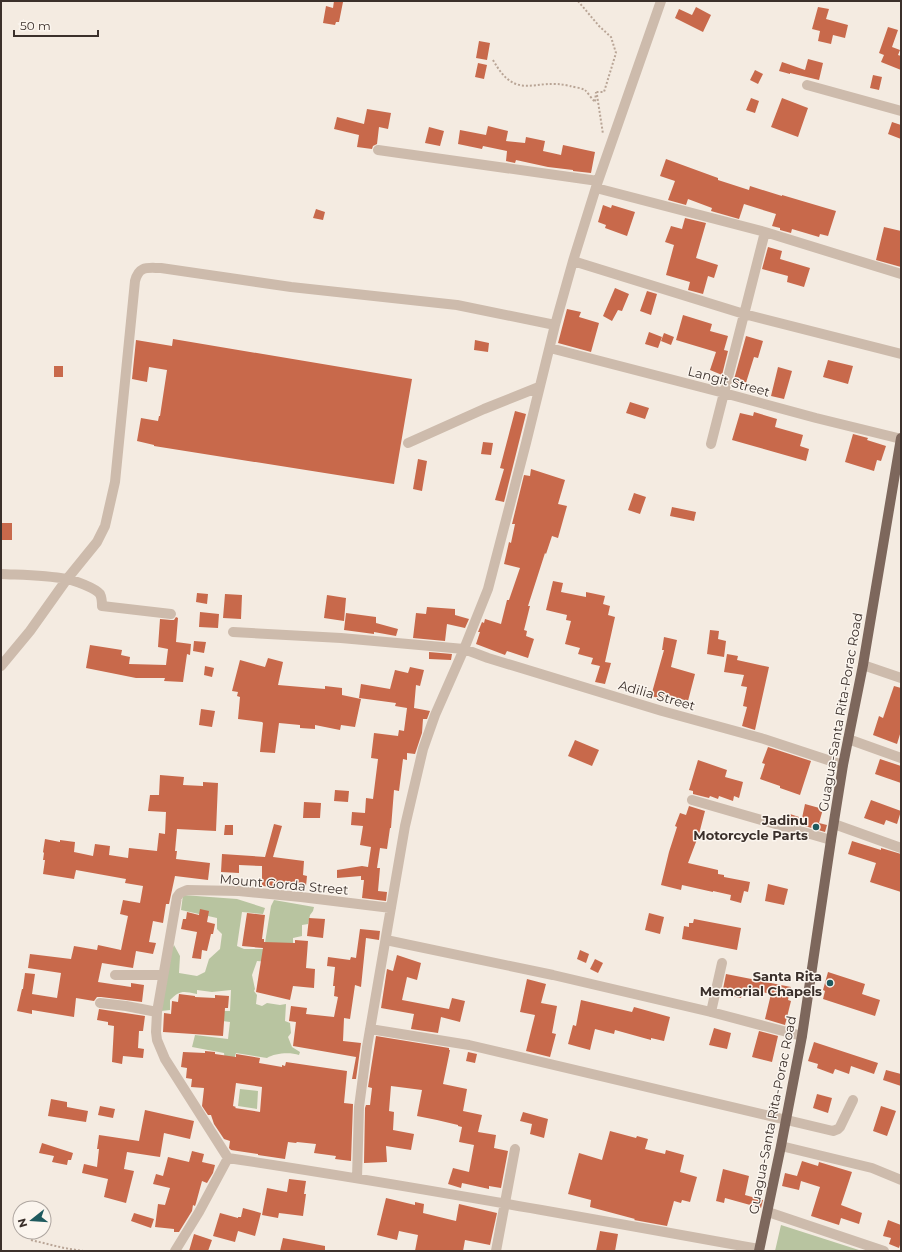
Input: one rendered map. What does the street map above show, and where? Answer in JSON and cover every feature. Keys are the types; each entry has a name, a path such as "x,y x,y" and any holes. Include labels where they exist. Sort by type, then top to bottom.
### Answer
{"main road":[{"name":"Guagua-Santa Rita-Porac Road","path":"759,1250 768,1212 802,1036 843,766 901,439"}],"street":[{"path":"357,1178 358,1108 370,1029 405,826 423,749 434,715 464,649 488,589 555,325 573,261 597,184 661,1"},
{"path":"807,85 901,110"},
{"path":"378,150 597,184 765,232 901,274"},
{"path":"711,444 765,232"},
{"path":"573,261 744,314 901,354"},
{"path":"1,666 30,631 67,579 97,542 105,526 115,482 135,281 138,272 142,269 161,268 291,287 456,305 555,325"},
{"name":"Langit Street","path":"550,348 901,439"},
{"path":"408,443 484,409 539,387"},
{"path":"1,574 67,579 97,592 102,600 102,606 171,614"},
{"name":"Adilia Street","path":"233,632 341,638 464,649 488,658 662,711 764,738 843,766"},
{"path":"862,665 901,678"},
{"path":"848,739 901,758"},
{"path":"692,800 831,840"},
{"path":"834,824 901,848"},
{"name":"Mount Gorda Street","path":"163,975 177,897 180,893 187,890 239,892 300,897 391,908"},
{"path":"386,940 553,975 711,1012 802,1036"},
{"path":"711,1012 722,963"},
{"path":"114,975 163,975 157,1012 157,1040 165,1059 228,1158 505,1203 759,1250"},
{"path":"100,1003 157,1012"},
{"path":"370,1029 469,1045 833,1131 836,1131 840,1127 853,1100"},
{"path":"781,1146 872,1168 901,1180"},
{"path":"496,1251 515,1149"},
{"path":"175,1251 199,1212 228,1158"},
{"path":"768,1212 884,1251"}],"path":[{"path":"578,1 610,37 616,53 604,92 596,92"},
{"path":"493,60 500,72 507,79 517,84 525,86 564,84 584,90 595,102 596,92"},
{"path":"596,92 604,138 612,143"},
{"path":"31,1240 83,1251"}],"green space":[{"path":"183,895 237,899 265,908 263,914 242,912 237,946 244,949 264,949 271,906 274,900 314,907 308,924 302,925 302,936 293,938 293,954 269,962 257,961 252,975 255,989 254,991 257,995 256,1004 262,1006 267,1003 280,1005 286,1004 285,1021 290,1023 291,1033 288,1037 292,1047 300,1052 299,1055 283,1054 274,1055 267,1058 236,1053 233,1063 225,1062 224,1053 192,1047 195,1035 228,1039 230,1022 215,1020 216,1011 230,1011 231,990 212,992 197,990 197,994 182,992 176,994 170,1000 170,1010 161,1011 168,959 174,945 180,956 179,973 197,976 205,972 209,959 220,949 222,934 217,929 217,918 181,910"},
{"path":"240,1089 258,1091 257,1109 238,1106"},
{"path":"781,1225 862,1251 775,1251"}],"building":[{"path":"334,1 343,2 339,22 336,22 335,25 323,23 326,6 333,8"},
{"path":"696,7 711,15 703,32 675,18 679,9 692,15"},
{"path":"818,7 829,9 826,19 848,25 845,38 833,35 831,44 818,41 820,31 812,29"},
{"path":"888,27 898,30 892,47 900,50 898,55 901,56 901,70 881,62 884,55 879,53"},
{"path":"479,41 490,43 487,60 476,58"},
{"path":"808,59 823,63 819,80 779,71 782,62 805,70"},
{"path":"478,63 487,65 484,79 475,77"},
{"path":"755,70 763,74 758,84 750,80"},
{"path":"873,75 882,77 879,90 870,88"},
{"path":"751,98 759,101 755,113 746,110"},
{"path":"782,98 808,108 798,137 771,127"},
{"path":"367,109 391,113 388,129 379,127 377,144 373,146 372,149 357,147 359,135 334,129 337,117 364,124"},
{"path":"892,122 901,125 901,139 888,134"},
{"path":"488,126 508,131 506,141 525,143 526,137 545,141 543,151 561,155 563,145 595,152 591,173 548,167 516,160 515,163 506,161 507,151 483,146 482,149 458,144 460,130 486,135"},
{"path":"429,127 444,131 440,146 425,143"},
{"path":"666,159 718,178 718,180 749,190 750,186 836,211 828,236 820,234 819,237 792,229 791,233 780,230 780,228 772,226 776,214 744,204 739,219 711,211 712,208 688,199 686,205 668,200 675,181 660,176"},
{"path":"603,205 611,208 612,205 635,212 627,236 605,228 606,225 598,222"},
{"path":"316,209 325,212 323,220 313,218"},
{"path":"685,218 706,223 696,258 718,265 714,278 708,276 703,294 688,290 690,282 666,275 674,245 665,242 671,226 682,229"},
{"path":"884,227 901,231 901,267 876,260"},
{"path":"768,247 782,251 780,259 810,268 804,287 787,282 788,276 762,269"},
{"path":"615,288 629,294 622,311 618,310 612,321 603,316"},
{"path":"647,291 657,294 651,315 640,311"},
{"path":"567,309 581,312 579,317 599,323 591,352 558,343"},
{"path":"683,315 712,324 710,331 728,336 724,350 728,351 722,375 710,370 716,352 676,340"},
{"path":"649,332 662,337 658,348 645,344"},
{"path":"664,333 674,337 671,345 661,341"},
{"path":"746,336 763,341 758,358 754,357 745,386 733,383"},
{"path":"173,339 412,379 394,484 154,446 137,441 141,418 158,421 167,370 149,367 147,382 132,379 136,340 172,346"},
{"path":"475,340 489,343 488,352 474,350"},
{"path":"828,360 853,366 848,384 823,377"},
{"path":"54,366 63,366 63,377 54,377"},
{"path":"778,367 792,371 784,399 771,396"},
{"path":"630,402 649,408 645,419 626,413"},
{"path":"515,411 526,414 504,502 495,500 504,469 500,468"},
{"path":"754,412 777,419 775,427 803,435 800,446 809,449 806,461 732,440 740,413 753,416"},
{"path":"853,434 868,438 867,440 886,446 881,461 877,460 874,471 845,462"},
{"path":"483,442 493,443 491,455 481,454"},
{"path":"418,459 427,461 422,491 413,489"},
{"path":"531,469 565,480 558,504 567,506 558,538 552,536 546,554 545,553 528,606 530,606 524,630 527,631 526,636 534,639 528,658 507,651 505,655 476,644 480,632 478,632 482,622 484,623 485,619 501,624 507,600 509,600 520,568 504,564 509,542 511,543 515,524 512,524 524,475 530,476"},
{"path":"634,493 646,497 640,514 628,510"},
{"path":"672,507 696,512 694,521 670,516"},
{"path":"1,523 12,523 12,540 1,540"},
{"path":"553,581 563,583 561,592 586,597 586,592 605,596 603,604 610,606 608,615 615,617 605,662 611,663 605,684 595,682 600,666 591,664 593,658 578,654 580,648 565,644 571,621 566,620 567,615 546,610"},
{"path":"197,593 208,594 207,604 196,602"},
{"path":"225,594 242,595 241,619 223,618"},
{"path":"327,595 346,598 344,621 324,618"},
{"path":"427,607 455,609 455,615 469,619 465,628 447,624 445,641 413,638 416,613 426,614"},
{"path":"200,612 219,614 218,628 199,627"},
{"path":"346,613 376,617 376,623 398,629 396,636 374,632 374,634 344,630"},
{"path":"176,617 178,618 176,642 191,644 190,655 187,654 183,682 164,681 165,678 136,678 86,668 90,645 122,650 121,655 130,657 129,664 166,665 168,649 158,647 160,619 174,620"},
{"path":"710,630 719,631 718,639 726,641 724,657 707,654"},
{"path":"664,637 677,640 671,667 695,674 688,701 667,695 666,700 651,696 664,650 662,650"},
{"path":"194,641 206,642 204,653 193,651"},
{"path":"429,652 452,654 451,660 429,659"},
{"path":"727,654 738,656 737,660 769,667 755,730 742,726 747,707 743,706 747,687 741,686 744,675 724,672"},
{"path":"268,658 283,662 278,685 325,689 325,686 342,688 342,695 361,699 355,727 341,725 340,730 315,725 315,729 300,728 300,725 279,723 275,753 260,752 263,723 238,719 240,697 237,696 238,692 232,691 240,660 265,667"},
{"path":"205,666 214,668 212,677 204,675"},
{"path":"410,667 424,670 420,686 416,685 414,708 430,711 427,719 423,719 422,733 415,754 407,753 407,760 403,759 399,791 394,790 391,828 387,849 380,848 377,868 380,868 378,891 387,892 386,901 362,898 364,880 361,880 361,876 337,878 337,870 362,866 368,867 371,847 360,845 363,826 351,825 352,812 365,813 366,798 373,799 378,759 371,758 374,733 398,736 399,730 404,731 407,708 395,706 396,703 359,698 361,684 390,689 395,670 408,673"},
{"path":"894,686 901,688 901,731 897,744 873,735 879,716 883,718"},
{"path":"201,709 215,711 212,727 199,725"},
{"path":"575,740 599,750 592,766 568,756"},
{"path":"768,747 811,761 800,795 760,779 765,764 762,763"},
{"path":"880,759 901,766 901,783 875,774"},
{"path":"698,760 727,770 725,777 743,782 739,798 734,796 733,801 719,796 718,799 710,796 709,798 693,794 693,791 689,790"},
{"path":"160,775 184,777 183,785 203,786 203,782 218,783 216,831 177,829 175,851 177,851 176,859 210,863 208,880 175,876 169,904 166,904 163,923 153,921 149,942 156,943 153,954 136,951 133,968 102,963 98,982 131,987 131,983 144,985 142,1002 101,997 97,997 94,1001 76,998 74,1017 32,1010 32,1014 17,1011 23,989 25,973 35,974 32,994 57,998 61,973 28,968 30,954 71,959 74,946 97,950 98,945 121,950 128,916 120,914 123,900 140,903 143,886 125,883 126,879 76,870 74,879 43,874 45,860 43,860 43,852 45,839 60,842 60,840 75,842 74,852 93,856 95,844 110,846 109,855 128,858 129,848 157,851 159,833 165,834 166,812 148,811 150,795 159,795"},
{"path":"335,790 349,791 348,802 334,801"},
{"path":"871,800 901,811 897,824 886,820 884,825 864,818"},
{"path":"304,802 321,803 320,818 303,818"},
{"path":"805,804 823,809 819,823 827,825 825,832 788,821 790,814 802,818"},
{"path":"689,806 705,811 699,834 688,863 718,870 718,874 724,875 724,877 750,882 748,892 744,891 741,903 730,900 731,895 682,885 681,890 661,885 677,827 675,826 680,813 686,815"},
{"path":"274,824 282,826 273,857 304,861 303,875 307,876 306,886 278,883 278,887 262,886 262,866 239,865 239,873 221,872 222,854 265,857"},
{"path":"225,825 233,825 233,835 224,835"},
{"path":"852,841 881,850 881,848 901,854 901,892 870,882 876,863 848,854"},
{"path":"768,884 788,889 784,905 765,901"},
{"path":"200,909 209,911 207,922 215,924 207,951 202,950 201,959 192,958 197,932 181,929 183,919 186,919 187,912 199,915"},
{"path":"247,913 265,915 262,939 264,939 264,942 295,943 295,940 308,941 306,968 315,969 314,988 293,986 290,1000 256,992 263,948 242,946"},
{"path":"649,913 664,917 660,934 645,930"},
{"path":"309,918 325,919 323,938 307,936"},
{"path":"694,919 741,928 737,950 682,939 684,926 689,927 689,923 693,923"},
{"path":"360,929 380,931 379,940 366,938 361,987 355,985 350,1019 344,1018 343,1041 361,1043 356,1079 352,1079 356,1057 293,1046 296,1022 289,1021 291,1006 307,1008 306,1014 334,1017 338,997 334,996 335,986 333,986 335,967 327,966 328,957 350,960 351,957 356,958"},
{"path":"580,950 589,954 586,963 577,959"},
{"path":"397,955 421,963 417,980 407,977 402,1000 449,1009 452,998 465,1001 460,1022 441,1017 438,1033 411,1029 414,1014 381,1008 387,969 393,971"},
{"path":"595,959 603,963 598,973 590,969"},
{"path":"828,972 865,984 862,994 880,1000 875,1016 823,999 825,991 823,990"},
{"path":"726,974 791,987 788,1000 791,1001 785,1025 765,1019 771,994 743,988 741,998 722,994"},
{"path":"527,979 546,984 541,1003 557,1006 552,1033 556,1034 550,1057 526,1051 535,1015 520,1012"},
{"path":"179,994 195,997 215,998 215,995 229,996 228,1008 225,1008 223,1036 163,1032 164,1013 171,1014 172,1001 178,1002"},
{"path":"581,1000 632,1012 634,1007 670,1017 664,1041 651,1038 651,1040 615,1030 614,1034 595,1029 590,1050 568,1044 573,1025 576,1026"},
{"path":"99,1009 145,1016 143,1031 139,1031 138,1048 144,1049 143,1058 123,1056 122,1064 112,1062 114,1026 108,1025 108,1022 97,1020"},
{"path":"714,1028 731,1033 727,1049 709,1045"},
{"path":"759,1031 778,1036 772,1062 752,1057"},
{"path":"376,1036 449,1048 450,1050 443,1084 467,1089 463,1111 482,1115 478,1132 496,1135 494,1148 508,1151 501,1188 489,1186 489,1189 462,1183 461,1188 448,1184 453,1168 469,1172 474,1145 459,1142 462,1127 417,1116 422,1090 391,1086 389,1111 394,1112 393,1130 414,1134 411,1150 386,1146 387,1162 364,1163 365,1108 366,1105 370,1105 372,1088 368,1087"},
{"path":"814,1042 878,1063 874,1074 851,1066 849,1074 835,1069 833,1074 817,1068 818,1064 808,1061"},
{"path":"205,1051 236,1057 236,1054 260,1058 259,1063 282,1067 282,1065 285,1066 286,1062 347,1071 344,1103 353,1104 351,1161 335,1159 336,1156 314,1153 316,1144 297,1142 288,1142 285,1159 231,1150 229,1148 230,1141 224,1139 214,1124 211,1115 208,1115 202,1106 204,1088 191,1087 192,1079 186,1078 187,1068 181,1067 183,1052 205,1053","holes":["236,1083 262,1087 260,1112 235,1108 236,1107 233,1106"]},
{"path":"468,1052 477,1054 475,1063 466,1061"},
{"path":"886,1070 901,1074 901,1086 883,1080"},
{"path":"817,1094 832,1098 828,1113 813,1108"},
{"path":"51,1099 67,1102 67,1107 88,1111 86,1122 48,1116"},
{"path":"100,1106 115,1109 113,1118 98,1115"},
{"path":"881,1106 896,1111 887,1136 873,1131"},
{"path":"145,1110 194,1121 190,1139 164,1133 160,1157 127,1152 124,1169 134,1171 126,1203 104,1197 108,1179 82,1173 84,1164 97,1167 99,1135 139,1141"},
{"path":"523,1112 548,1119 544,1138 530,1134 532,1124 520,1121"},
{"path":"610,1131 636,1138 637,1136 648,1139 645,1149 665,1154 666,1150 684,1155 680,1172 697,1177 690,1202 682,1200 681,1203 674,1201 667,1226 634,1220 635,1219 590,1207 591,1200 568,1194 579,1153 602,1160"},
{"path":"42,1143 73,1153 71,1160 68,1160 67,1165 52,1162 54,1156 39,1153"},
{"path":"192,1151 204,1154 202,1162 215,1165 213,1173 207,1183 202,1181 195,1206 193,1205 192,1211 179,1232 174,1232 174,1229 155,1227 158,1204 165,1205 170,1188 153,1184 156,1174 163,1176 168,1157 189,1162"},
{"path":"802,1161 818,1166 819,1162 852,1172 841,1205 862,1213 859,1224 841,1218 839,1225 811,1216 820,1187 801,1181 799,1190 782,1186 785,1173 797,1176"},
{"path":"723,1169 749,1176 745,1195 763,1200 761,1208 725,1198 724,1203 716,1201"},
{"path":"289,1179 306,1181 303,1216 279,1213 278,1218 262,1215 267,1188 287,1192"},
{"path":"386,1198 415,1205 415,1202 424,1204 423,1213 456,1221 459,1204 497,1213 490,1245 465,1240 463,1251 415,1251 418,1235 399,1231 397,1240 377,1235"},
{"path":"243,1208 261,1213 255,1236 238,1231 235,1242 213,1236 220,1213 238,1218 241,1217"},
{"path":"134,1213 154,1219 151,1228 131,1221"},
{"path":"888,1220 901,1225 901,1242 899,1248 889,1244 891,1238 883,1236"},
{"path":"600,1231 618,1234 615,1251 596,1251"},
{"path":"194,1234 212,1240 208,1251 189,1251"},
{"path":"283,1238 325,1246 325,1251 280,1251"}],"place":[{"name":"Jadinu Motorcycle Parts","path":"816,827"},
{"name":"Santa Rita Memorial Chapels","path":"830,983"}]}
